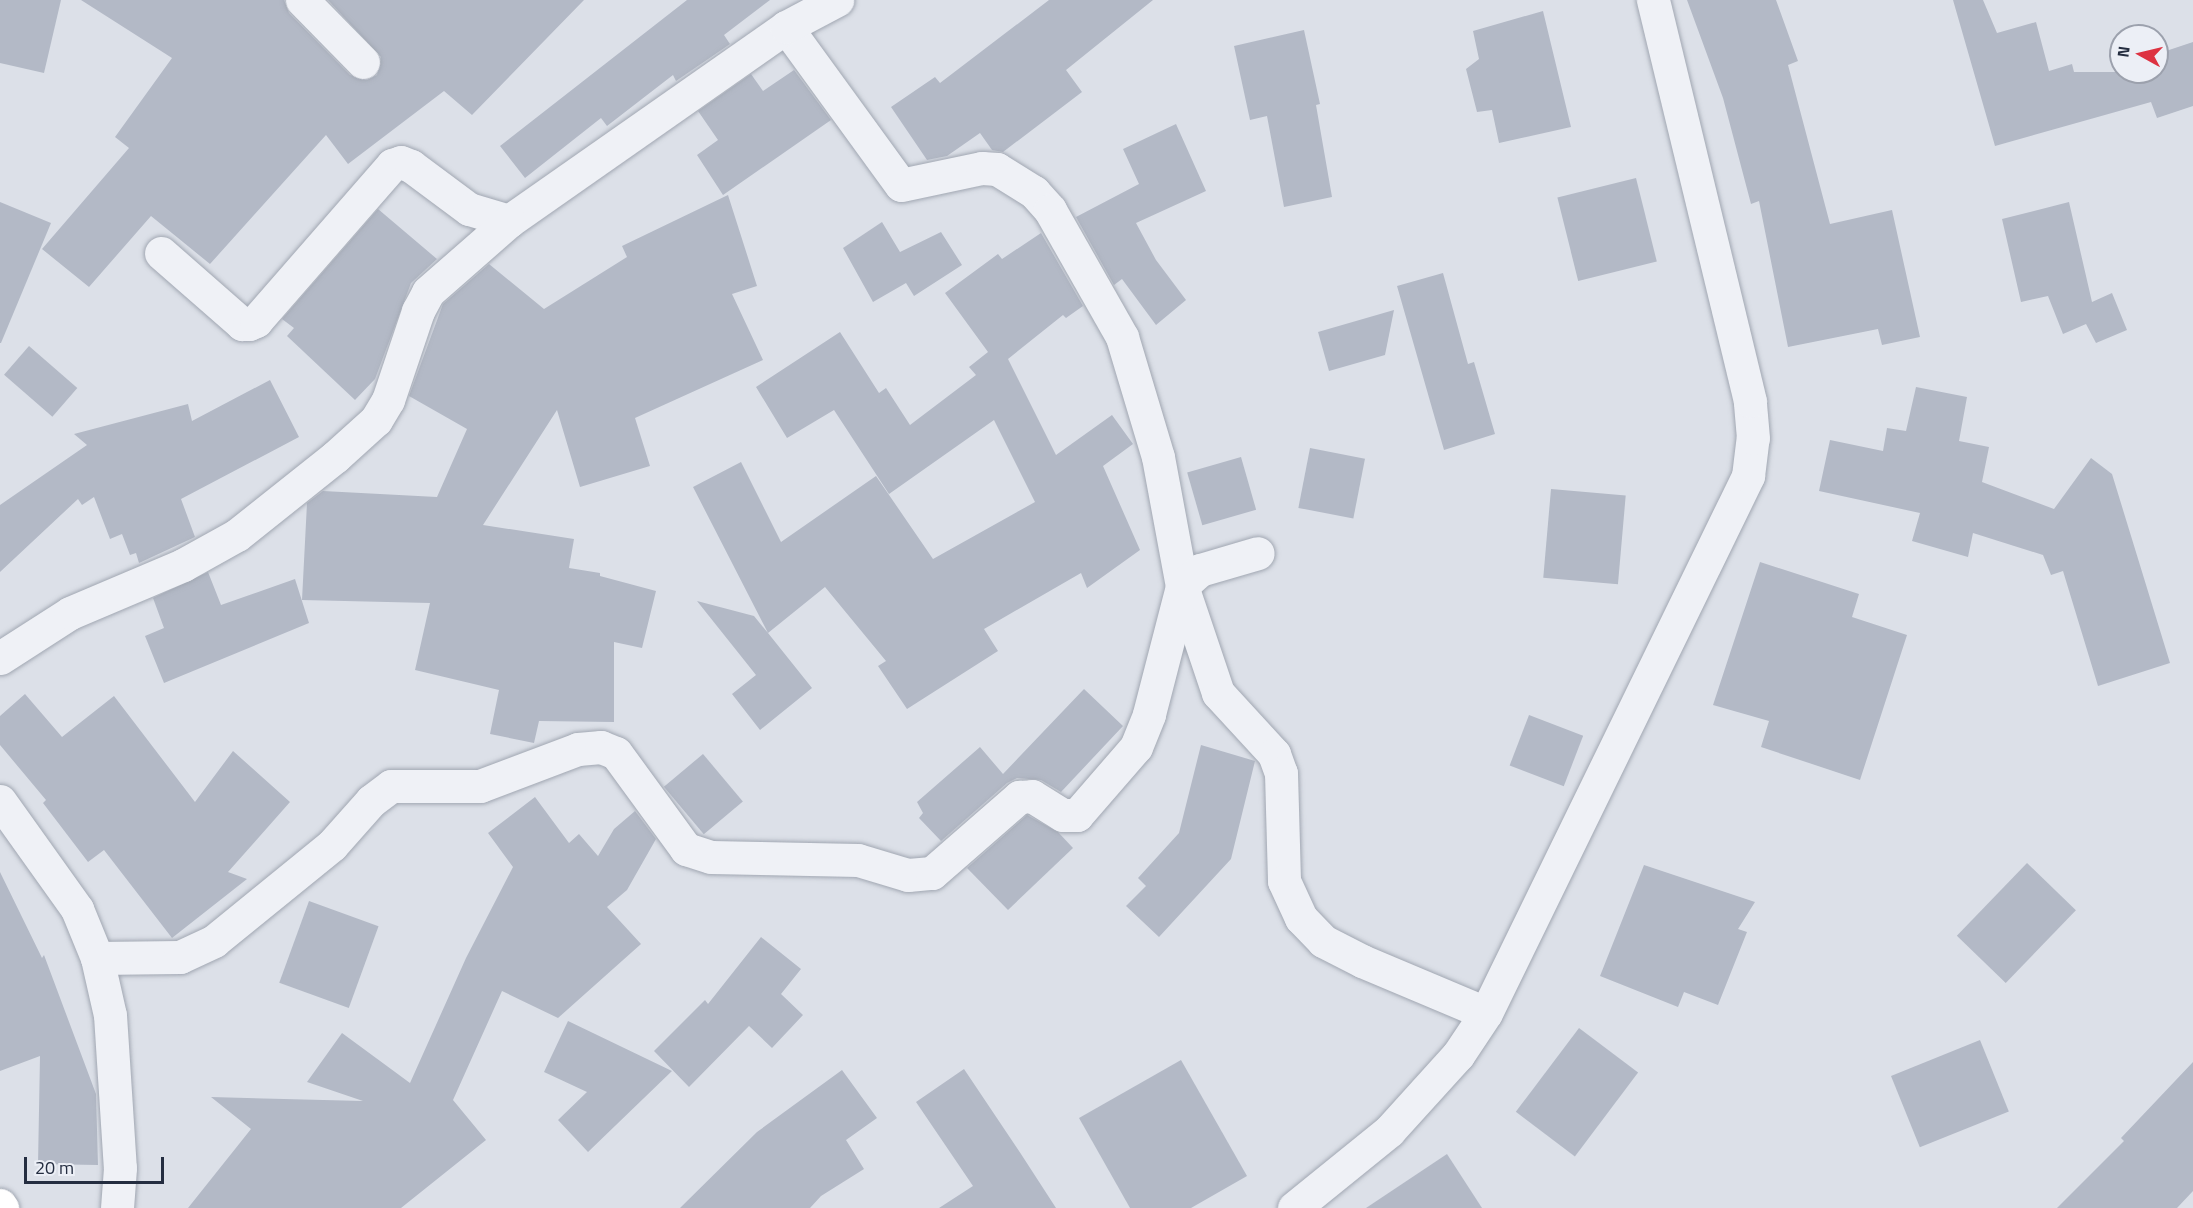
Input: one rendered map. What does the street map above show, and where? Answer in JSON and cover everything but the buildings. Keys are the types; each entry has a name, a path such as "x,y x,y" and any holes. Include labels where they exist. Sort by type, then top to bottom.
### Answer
{"street":[{"path":"302,0 363,62"},
{"path":"0,658 70,613 183,565 237,535 335,457 376,420 388,400 418,311 428,292 509,221 786,27 837,0"},
{"path":"1294,1208 1389,1131 1458,1055 1486,1013 1748,476 1753,438 1749,401 1653,0"},
{"path":"786,27 901,185 982,168 997,169 1034,192 1050,210 1122,337 1158,457 1182,586 1218,693 1274,754 1281,773 1284,881 1301,918 1323,940 1362,961 1486,1013"},
{"path":"161,253 242,324 249,324 256,321 392,165 401,162 411,166 470,209 509,221"},
{"path":"97,958 180,957 214,941 332,845 371,801 392,786 480,786 589,748 601,747 615,753 686,849 711,857 858,860 908,875 932,873 1019,796 1032,796 1064,815 1077,815 1136,747 1149,714 1182,586 1200,570 1258,553"},
{"path":"0,801 77,909 97,958 110,1016 120,1168 117,1208"}]}
